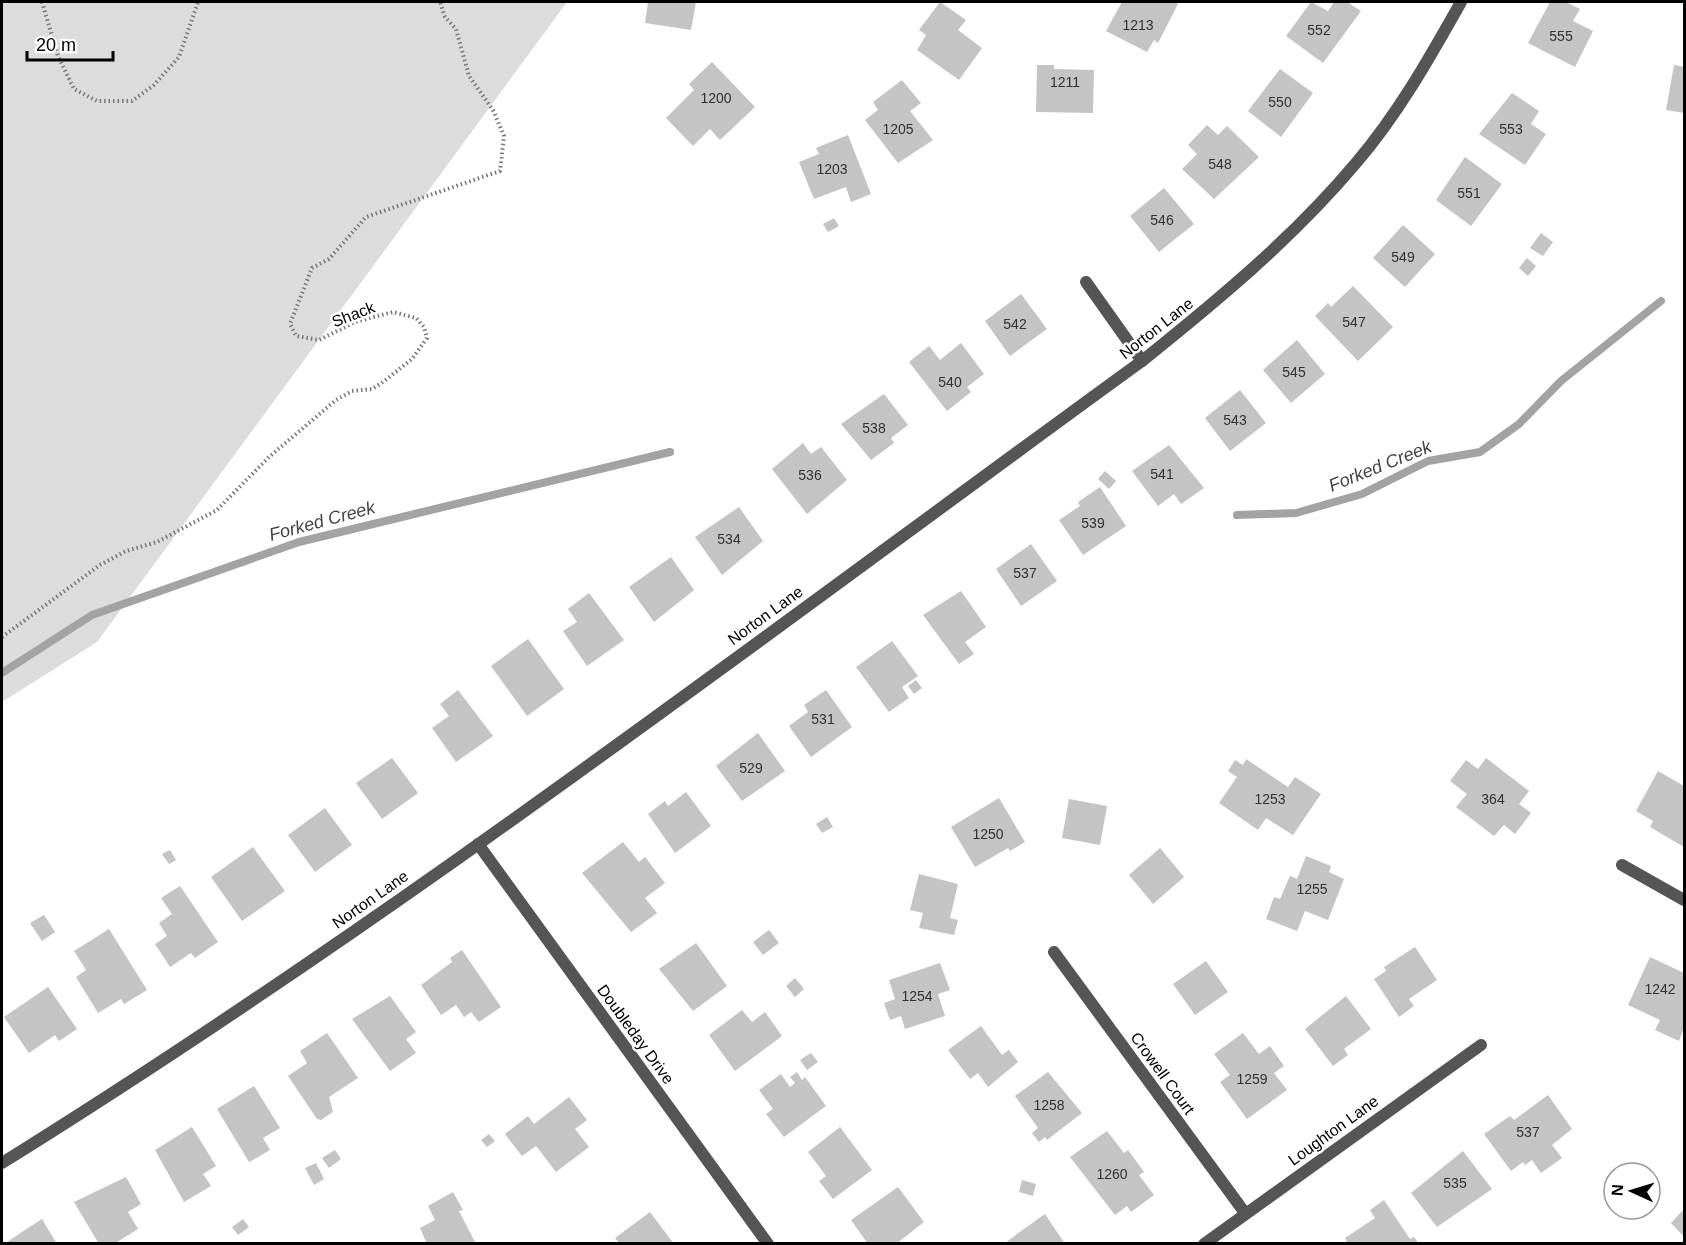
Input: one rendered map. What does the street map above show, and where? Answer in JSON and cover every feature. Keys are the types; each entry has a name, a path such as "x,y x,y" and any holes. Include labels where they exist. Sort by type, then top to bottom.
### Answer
{"street":[{"name":"Norton Lane","path":"2,1163 240,1011 478,844 1142,362 1228,292 1300,224 1357,162 1424,68 1461,2"},
{"path":"1086,282 1142,362"},
{"name":"Doubleday Drive","path":"478,844 768,1244"},
{"path":"1622,866 1684,900"},
{"name":"Crowell Court","path":"1054,952 1245,1213"},
{"name":"Loughton Lane","path":"1204,1244 1481,1045"}],"path":[{"path":"42,2 58,56 75,89 98,101 132,101 154,85 179,57 198,2"},
{"name":"Shack","path":"2,637 100,564 126,551 157,542 218,510 263,463 336,400 352,391 372,388 382,382 412,360 423,347 427,338 424,327 416,318 406,314 393,312 373,316 319,340 296,336 290,324 312,268 329,259 366,217 500,171 504,136 493,110 469,76 456,29 445,17 441,2"}],"shaded area":[{"path":"2,2 567,2 97,642 2,702"}],"building":[{"path":"648,2 696,2 691,30 645,23"},
{"path":"940,2 966,20 958,30 982,48 959,80 917,50 926,35 919,30"},
{"path":"1122,2 1179,2 1158,43 1154,40 1147,52 1106,31"},
{"path":"1311,2 1328,11 1334,2 1347,2 1361,11 1323,63 1286,36"},
{"path":"1550,2 1566,2 1580,9 1573,21 1593,31 1575,67 1528,43"},
{"path":"712,62 755,107 720,140 710,129 693,146 666,118 694,90 689,84"},
{"path":"1037,65 1054,65 1054,69 1094,70 1093,113 1036,112"},
{"path":"1674,65 1684,67 1684,113 1666,110"},
{"path":"1280,69 1313,93 1281,137 1248,111"},
{"path":"902,80 921,103 910,111 933,140 898,163 865,120 878,110 873,102"},
{"path":"1512,93 1539,111 1531,124 1546,134 1525,165 1479,134"},
{"path":"1207,125 1218,135 1227,126 1259,157 1214,199 1182,169 1197,154 1188,145"},
{"path":"848,135 871,194 851,202 846,187 814,199 799,162 819,154 816,148"},
{"path":"1465,157 1502,184 1471,226 1436,200"},
{"path":"1164,188 1194,224 1159,252 1130,216"},
{"path":"834,218 839,226 828,232 823,224"},
{"path":"1403,225 1435,254 1405,287 1373,258"},
{"path":"1541,233 1553,242 1543,256 1530,248"},
{"path":"1527,258 1536,266 1528,276 1519,268"},
{"path":"1353,286 1393,327 1358,361 1315,316 1328,303 1331,307"},
{"path":"1021,294 1047,329 1010,356 985,321"},
{"path":"1297,340 1325,374 1291,403 1263,370"},
{"path":"961,343 984,374 967,387 971,392 947,411 909,362 929,346 940,360"},
{"path":"1240,390 1266,423 1230,451 1205,418"},
{"path":"884,394 908,425 891,438 894,443 871,460 841,424"},
{"path":"803,443 811,454 821,447 847,480 807,514 772,469"},
{"path":"1169,445 1204,488 1181,504 1174,494 1158,506 1132,471"},
{"path":"1105,471 1116,481 1109,489 1098,479"},
{"path":"1100,487 1126,526 1083,555 1059,520 1080,506 1078,502"},
{"path":"739,507 763,541 722,575 695,537"},
{"path":"1031,544 1057,581 1021,606 996,569"},
{"path":"671,557 694,590 654,622 629,587"},
{"path":"961,591 986,627 965,642 974,654 959,664 923,615"},
{"path":"589,593 624,640 587,666 563,631 577,622 568,609"},
{"path":"528,639 564,689 527,716 491,666"},
{"path":"892,641 918,676 902,687 909,698 889,712 856,667"},
{"path":"916,680 922,688 914,694 908,686"},
{"path":"458,690 493,736 456,762 432,728 449,716 440,704"},
{"path":"826,690 852,727 811,757 789,726 808,712 804,705"},
{"path":"758,733 785,771 742,801 716,766"},
{"path":"392,758 418,793 382,819 356,783"},
{"path":"1486,758 1529,791 1519,804 1531,813 1515,834 1504,825 1494,836 1456,807 1467,794 1450,781 1466,760 1478,769"},
{"path":"1246,759 1288,787 1295,777 1321,794 1293,835 1266,818 1258,830 1219,803 1237,777 1228,771 1235,760 1243,765"},
{"path":"1658,771 1684,786 1684,847 1650,827 1653,821 1636,811"},
{"path":"686,792 711,826 675,853 648,814 665,801 668,806"},
{"path":"999,798 1025,842 1010,851 1008,848 975,867 951,827"},
{"path":"1069,799 1107,806 1100,845 1062,838"},
{"path":"325,808 352,845 315,872 288,835"},
{"path":"827,817 833,827 822,833 816,824"},
{"path":"623,842 639,862 645,857 665,883 645,898 657,913 631,932 582,873"},
{"path":"253,847 285,891 242,921 211,877"},
{"path":"1160,848 1184,877 1153,904 1129,875"},
{"path":"170,850 176,860 169,864 162,854"},
{"path":"1306,856 1331,866 1329,872 1344,879 1328,920 1305,911 1297,931 1266,919 1274,897 1280,899 1290,876 1297,879"},
{"path":"919,874 958,884 950,918 958,920 954,935 919,928 923,913 910,910"},
{"path":"180,886 218,942 195,958 191,953 170,967 155,944 167,936 159,923 172,914 161,898"},
{"path":"44,915 55,932 42,941 30,923"},
{"path":"109,929 147,990 124,1004 121,999 98,1013 76,977 86,970 74,951"},
{"path":"769,930 779,943 763,955 753,942"},
{"path":"696,943 727,986 693,1011 659,969"},
{"path":"1415,947 1437,980 1409,999 1414,1006 1399,1017 1374,979 1386,971 1384,967"},
{"path":"462,950 501,1007 479,1022 471,1012 464,1017 456,1005 441,1015 421,985 452,962 450,958"},
{"path":"1650,957 1684,973 1684,1027 1679,1041 1655,1030 1660,1020 1628,1005"},
{"path":"1206,961 1228,992 1195,1015 1173,984"},
{"path":"940,963 950,990 938,994 945,1016 905,1029 901,1016 890,1020 884,1003 895,999 889,980"},
{"path":"795,978 804,989 795,997 786,986"},
{"path":"48,987 77,1029 59,1041 55,1035 29,1053 4,1017"},
{"path":"390,996 416,1032 406,1039 416,1053 390,1071 352,1019"},
{"path":"1346,996 1371,1029 1344,1049 1348,1055 1333,1066 1305,1029"},
{"path":"742,1010 752,1022 765,1012 782,1036 735,1071 709,1035"},
{"path":"981,1026 1002,1055 1009,1050 1018,1062 988,1087 978,1073 970,1079 948,1050"},
{"path":"327,1033 358,1078 329,1097 333,1112 321,1120 317,1119 288,1076 307,1063 300,1051"},
{"path":"1243,1033 1259,1054 1270,1046 1284,1066 1274,1073 1287,1090 1247,1119 1220,1082 1230,1075 1214,1054"},
{"path":"811,1053 818,1062 807,1070 800,1060"},
{"path":"797,1072 802,1080 805,1077 826,1106 784,1137 766,1114 773,1109 759,1090 781,1074 790,1087 795,1083 790,1077"},
{"path":"1048,1072 1082,1113 1047,1140 1045,1137 1039,1142 1032,1133 1038,1128 1015,1096"},
{"path":"254,1086 280,1128 263,1138 270,1150 249,1162 217,1109"},
{"path":"1548,1095 1572,1129 1552,1145 1562,1158 1541,1173 1532,1160 1525,1165 1523,1162 1511,1171 1484,1134 1510,1116 1514,1120"},
{"path":"569,1097 587,1120 575,1129 589,1147 556,1172 536,1146 522,1156 505,1134 528,1116 534,1124"},
{"path":"192,1127 216,1166 203,1174 211,1186 184,1202 155,1150"},
{"path":"840,1127 872,1170 833,1199 819,1181 826,1176 808,1152"},
{"path":"1107,1131 1124,1153 1128,1150 1144,1172 1139,1175 1154,1195 1131,1212 1127,1206 1115,1215 1070,1157"},
{"path":"489,1134 495,1141 487,1147 481,1140"},
{"path":"335,1150 341,1159 329,1168 322,1158"},
{"path":"1463,1151 1492,1189 1437,1227 1411,1193"},
{"path":"316,1163 324,1179 314,1185 305,1168"},
{"path":"126,1177 141,1204 128,1212 138,1229 114,1244 99,1244 74,1202"},
{"path":"1022,1180 1036,1184 1033,1196 1019,1192"},
{"path":"898,1187 924,1222 896,1244 868,1244 851,1220"},
{"path":"453,1192 463,1210 459,1211 476,1244 427,1244 420,1228 435,1220 428,1206"},
{"path":"1384,1200 1410,1239 1414,1237 1419,1244 1348,1244 1345,1238 1375,1218 1370,1210"},
{"path":"1684,1209 1684,1237 1671,1223"},
{"path":"650,1212 674,1244 620,1244 615,1238"},
{"path":"1045,1214 1065,1244 1004,1244 1021,1231"},
{"path":"42,1219 57,1244 4,1244 28,1228"},
{"path":"243,1219 249,1227 238,1235 232,1227"}],"waterway":[{"name":"Forked Creek","path":"1237,515 1296,513 1362,494 1428,461 1480,452 1519,424 1561,381 1661,301"},
{"name":"Forked Creek","path":"2,673 92,615 299,542 670,452"}]}
